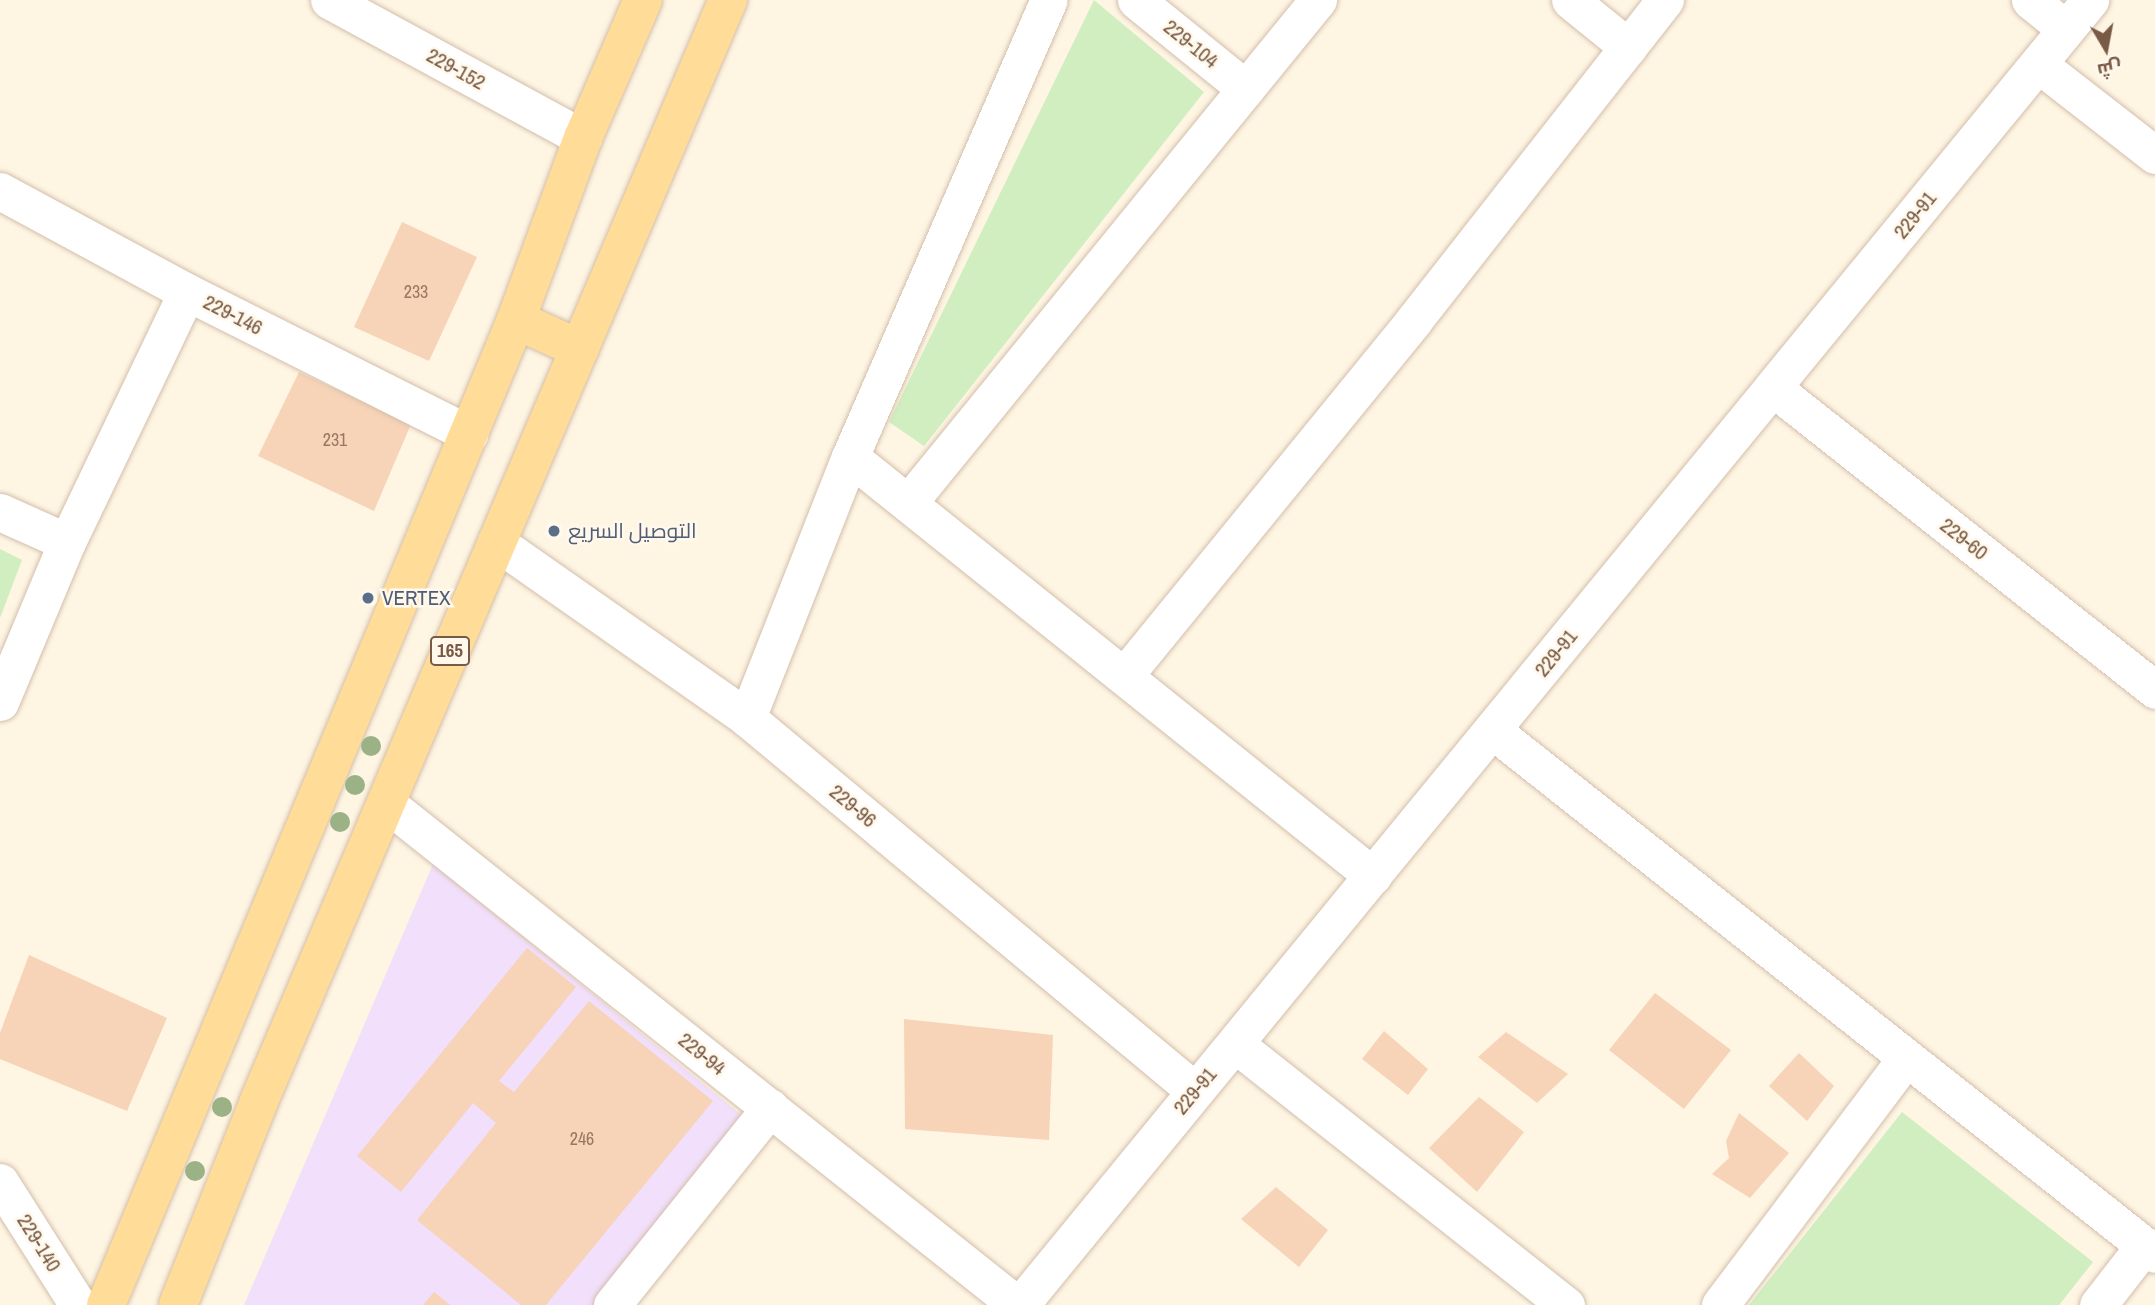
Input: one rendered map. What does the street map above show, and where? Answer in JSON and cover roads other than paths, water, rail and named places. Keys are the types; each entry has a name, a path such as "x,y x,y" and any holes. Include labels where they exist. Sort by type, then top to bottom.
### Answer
{"main road":[{"path":"106,1305 516,320 583,138 643,0"},
{"name":"165","path":"178,1305 259,1101 729,0"},
{"path":"516,320 580,349"}],"street":[{"name":"229-152","path":"330,0 583,138"},
{"path":"747,718 850,457 1049,0"},
{"name":"229-104","path":"1136,0 1246,89"},
{"path":"908,503 1318,0"},
{"path":"1570,0 1628,47"},
{"path":"1124,676 1414,320 1665,0"},
{"path":"2030,0 2066,29"},
{"name":"229-91","path":"1019,1305 2090,0"},
{"path":"2038,64 2155,155"},
{"name":"229-146","path":"0,191 187,292 469,434"},
{"path":"0,702 67,542 187,292"},
{"name":"229-60","path":"1773,388 2155,690"},
{"path":"850,457 1373,876"},
{"path":"0,512 67,542"},
{"name":"229-96","path":"496,542 747,718 1195,1091"},
{"path":"1492,730 2149,1250 2098,1305"},
{"name":"229-94","path":"386,803 1019,1305"},
{"path":"1235,1044 1566,1305"},
{"path":"1720,1305 1906,1058"},
{"path":"612,1305 770,1108"},
{"name":"229-140","path":"0,1182 78,1305"}],"place":[{"name":"التوصيل السريع","path":"554,531"},
{"name":"VERTEX","path":"368,598"}]}
